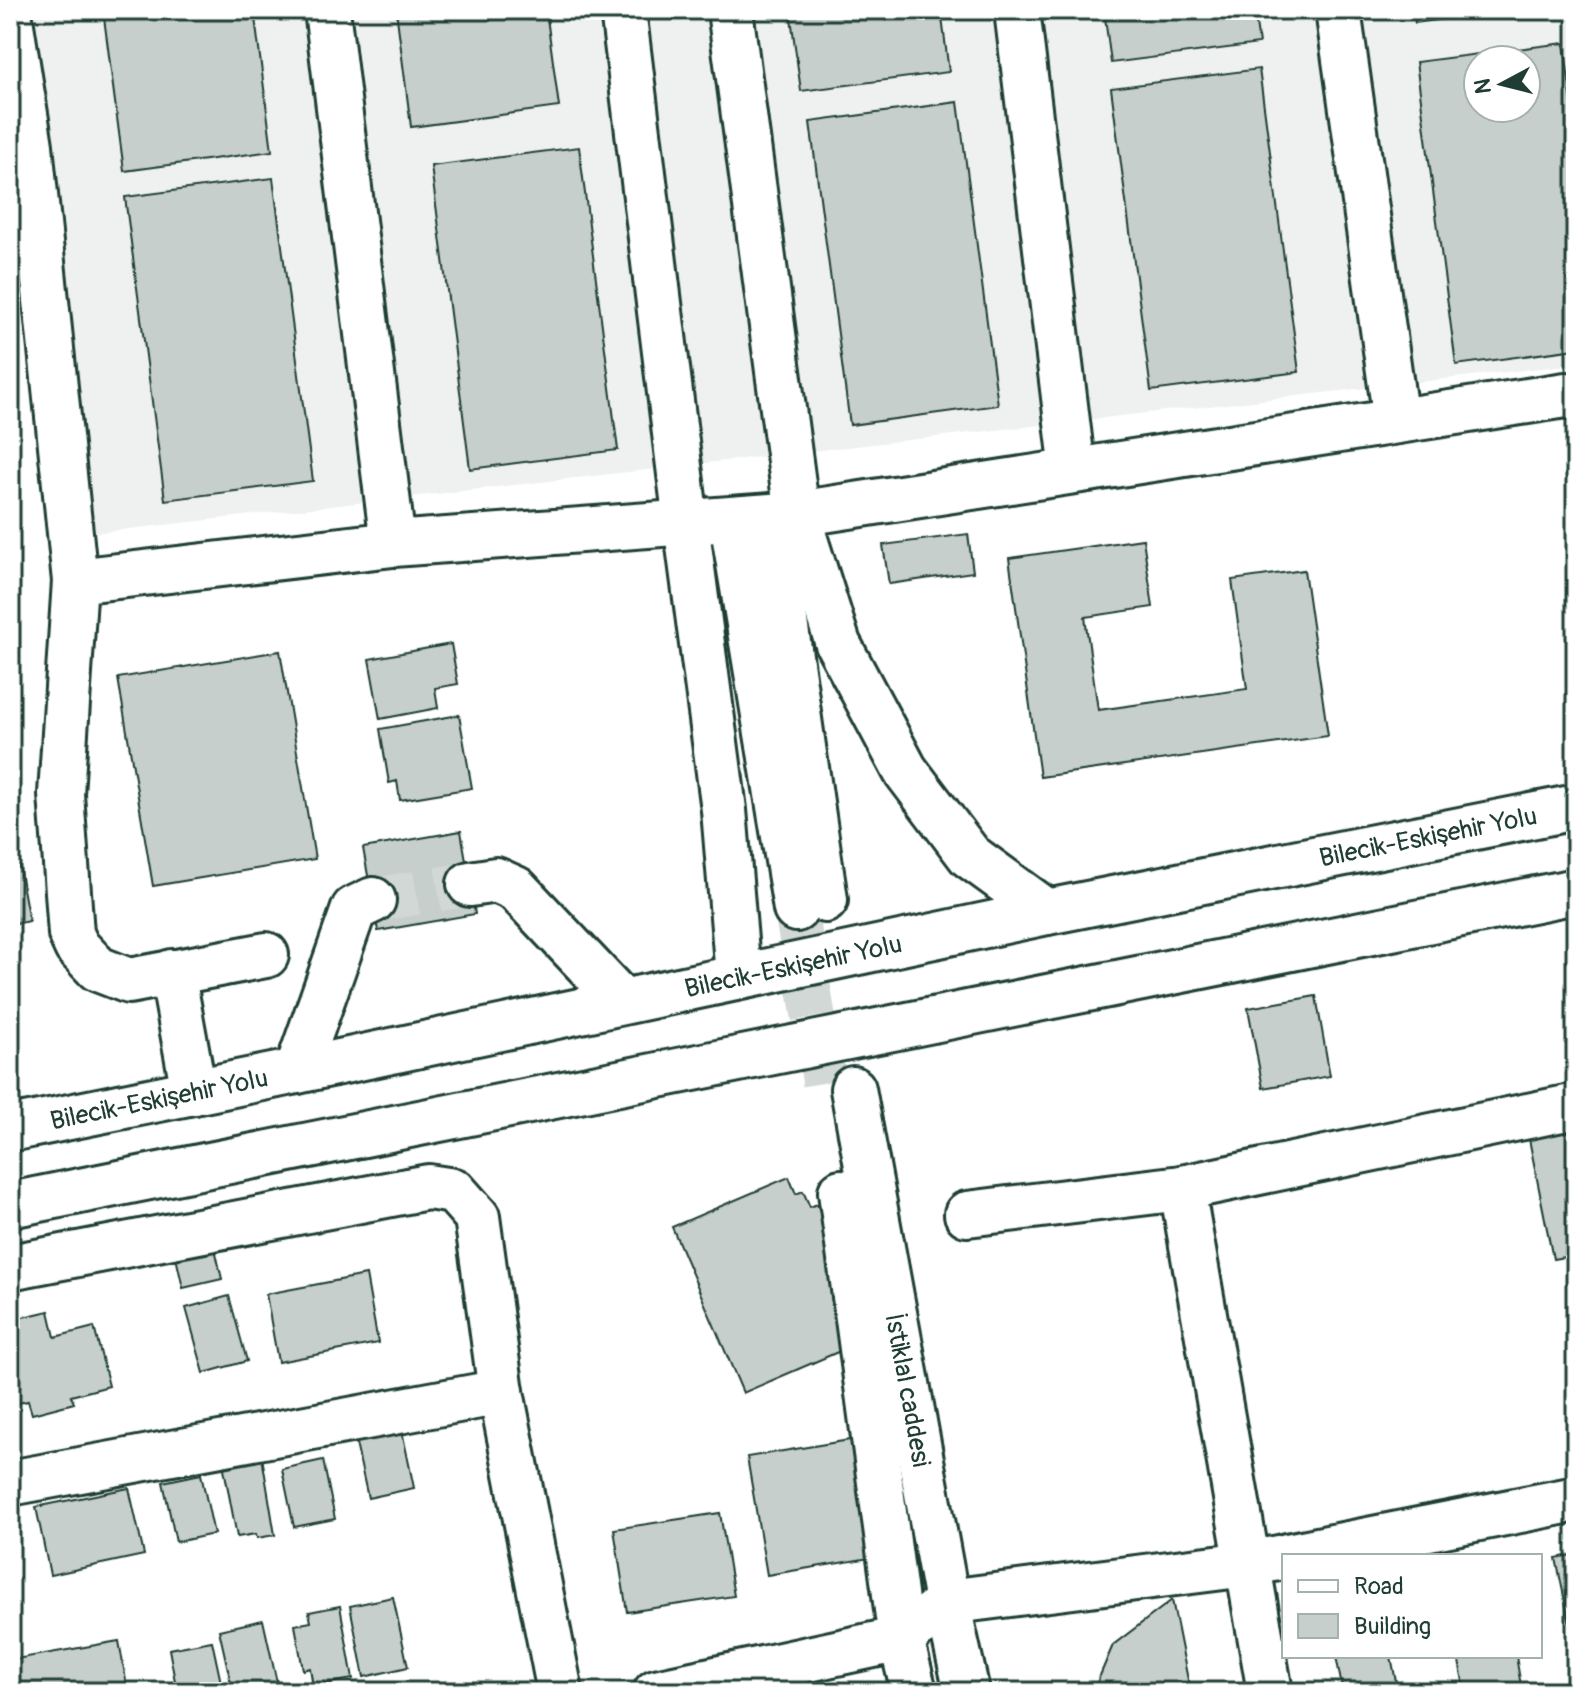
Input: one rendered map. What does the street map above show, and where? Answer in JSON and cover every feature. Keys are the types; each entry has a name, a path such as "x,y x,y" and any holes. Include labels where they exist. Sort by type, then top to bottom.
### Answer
{"street":[{"path":"327,10 393,544"},
{"path":"623,10 724,810 738,976"},
{"path":"730,10 766,517 811,904"},
{"path":"1017,10 1073,471"},
{"path":"1338,10 1396,421"},
{"path":"10,19 30,146 75,581 61,794 71,934 87,960 113,977 129,981 266,955"},
{"path":"75,581 393,544 766,517 1566,395 1576,398"},
{"path":"766,517 905,770 970,856 1047,912"},
{"name":"Bilecik-Eskişehir Yolu","path":"10,1129 1047,912 1576,807"},
{"path":"470,884 496,880 516,889 622,1001"},
{"path":"10,1205 1576,891"},
{"path":"297,1071 354,909 373,900"},
{"path":"172,972 194,1092"},
{"name":"İstiklal caddesi","path":"901,1639 845,1212 840,1094 967,1692"},
{"path":"967,1214 1182,1188 1576,1106"},
{"path":"10,1114 53,1120"},
{"path":"10,1267 428,1187 454,1191 477,1217 501,1392 560,1692"},
{"path":"1182,1188 1273,1559 1270,1692"},
{"path":"10,1483 501,1392"},
{"path":"1298,1554 1576,1499"},
{"path":"656,1692 901,1639 947,1602 1273,1559"},
{"path":"901,1639 914,1692"}],"shaded area":[{"path":"32,10 1576,10 1576,364 94,533"}],"building":[{"path":"103,10 254,10 272,151 124,171"},
{"path":"396,10 546,10 559,107 411,127"},
{"path":"790,10 941,10 949,72 801,91"},
{"path":"1104,10 1254,10 1259,44 1111,63"},
{"path":"1413,10 1516,10 1415,23"},
{"path":"1564,43 1576,134 1576,349 1456,365 1416,62 1462,56 1462,124 1542,124 1542,46"},
{"path":"1259,69 1299,372 1151,391 1111,88"},
{"path":"958,102 998,405 850,425 810,122"},
{"path":"579,147 618,450 470,469 431,166"},
{"path":"273,178 313,481 165,500 125,197"},
{"path":"968,534 973,572 889,584 883,545"},
{"path":"1143,539 1153,607 1085,617 1098,710 1247,689 1232,580 1304,570 1328,736 1040,777 1009,558"},
{"path":"451,644 458,684 435,688 438,708 380,719 369,659"},
{"path":"280,651 315,859 153,886 118,678"},
{"path":"459,715 472,788 400,800 397,781 389,783 380,729"},
{"path":"10,818 29,921 10,925"},
{"path":"461,831 475,914 378,931 363,848"},
{"path":"1316,996 1330,1076 1263,1088 1248,1008"},
{"path":"1573,1130 1576,1145 1576,1255 1553,1259 1529,1139"},
{"path":"789,1177 796,1194 803,1191 810,1207 817,1204 853,1290 854,1345 743,1393 672,1227"},
{"path":"214,1244 222,1279 183,1288 175,1253"},
{"path":"366,1275 378,1343 278,1362 266,1294"},
{"path":"229,1296 247,1361 204,1373 186,1308"},
{"path":"49,1311 55,1337 94,1327 109,1386 71,1396 74,1403 32,1414 28,1401 18,1403 10,1372 10,1320"},
{"path":"400,1421 414,1488 368,1498 353,1430"},
{"path":"856,1439 876,1557 767,1575 747,1457"},
{"path":"262,1457 275,1535 237,1537 223,1463"},
{"path":"323,1460 335,1519 294,1527 282,1469"},
{"path":"201,1474 214,1534 176,1542 163,1482"},
{"path":"129,1488 144,1555 50,1575 36,1507"},
{"path":"720,1513 734,1596 627,1612 614,1529"},
{"path":"1576,1554 1576,1655 1556,1558"},
{"path":"393,1597 408,1667 364,1677 350,1606"},
{"path":"1172,1600 1190,1690 1093,1692 1113,1645"},
{"path":"340,1606 353,1679 313,1686 310,1668 303,1670 295,1625 311,1622 309,1612"},
{"path":"263,1620 278,1687 256,1692 233,1692 219,1630"},
{"path":"119,1641 128,1692 10,1692 10,1660"},
{"path":"212,1641 223,1692 177,1692 169,1649"},
{"path":"1336,1658 1391,1658 1398,1692 1343,1692"},
{"path":"1458,1658 1516,1658 1522,1692 1465,1692"}],"tunnel":[{"path":"373,900 470,884"},
{"path":"796,909 827,1099"}]}
